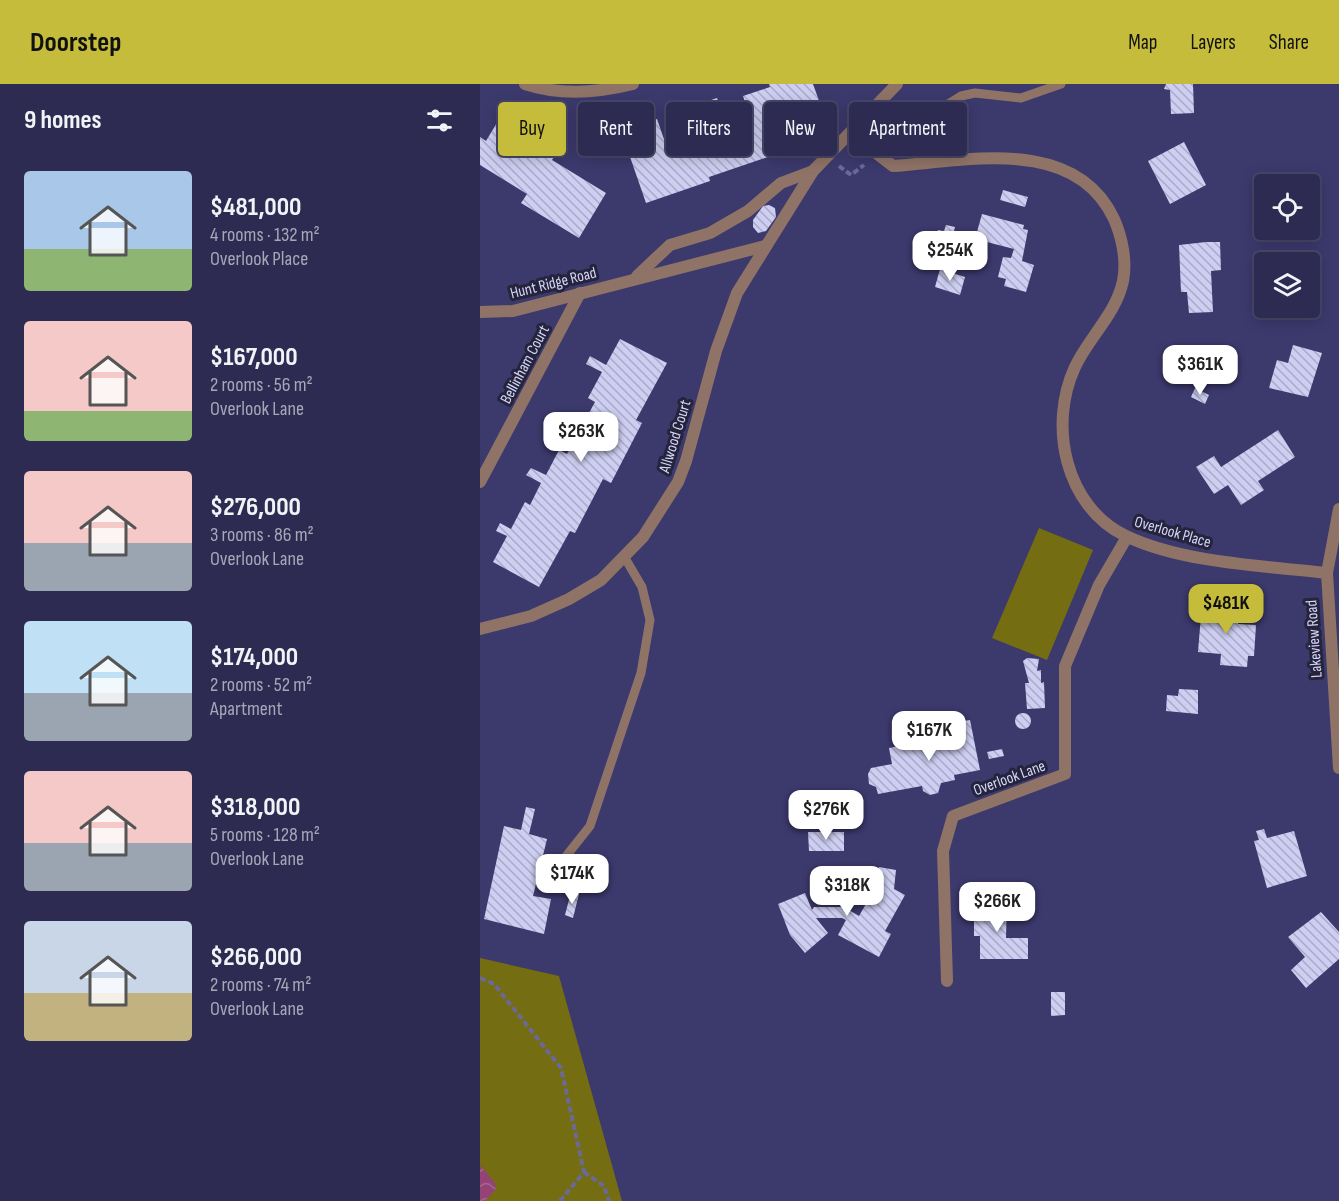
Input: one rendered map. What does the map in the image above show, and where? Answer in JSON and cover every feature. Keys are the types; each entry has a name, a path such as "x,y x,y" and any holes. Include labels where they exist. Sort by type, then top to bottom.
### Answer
{"street":[{"path":"525,84 560,92 612,90 633,84"},
{"path":"880,102 897,84"},
{"path":"837,147 849,134"},
{"path":"813,171 828,156"},
{"name":"Overlook Place","path":"880,157 893,166 1011,158 1042,162 1068,171 1091,186 1108,207 1121,239 1124,255 1123,280 1113,308 1084,349 1074,369 1062,404 1063,445 1069,469 1084,498 1101,520 1127,537 1196,558 1327,573"},
{"name":"Allwood Court","path":"480,629 531,616 569,599 601,580 626,558 649,528 678,482 686,461 716,351 737,293 813,171"},
{"name":"Hunt Ridge Road","path":"634,279 670,245 710,233 748,211 781,183 813,171"},
{"name":"Hunt Ridge Road","path":"480,312 513,310 765,246"},
{"name":"Bellinham Court","path":"480,482 580,293"},
{"name":"Lakeview Road","path":"1339,509 1327,573 1333,601 1339,768"},
{"name":"Overlook Lane","path":"947,981 943,851 953,816 1065,774 1065,666 1099,585 1127,537"}],"lane":[{"path":"880,157 932,114 961,96 975,84"},
{"path":"961,96 975,93 1021,98 1061,84"},
{"path":"563,860 590,826 641,673 650,620 642,587 626,558"}],"path":[{"path":"828,156 851,175 880,157"},
{"path":"480,978 494,984 561,1068 584,1172 604,1186 609,1201"},
{"path":"560,1201 584,1172"}],"shaded area":[{"path":"1039,528 1093,550 1047,660 992,638"},
{"path":"480,958 559,976 622,1201 480,1201"}],"water":[{"path":"480,1165 495,1183 496,1189 485,1201 480,1201"}],"building":[{"path":"769,84 813,84 819,102 764,102 764,156 768,157 709,177 710,181 646,203 630,156 654,156 654,145 656,144 654,120 657,119 666,142 666,156 752,156 752,102 745,102 743,96 770,87"},
{"path":"1166,84 1193,84 1194,113 1171,114 1170,90 1164,89"},
{"path":"717,98 718,102 708,102 708,101"},
{"path":"498,121 498,156 554,156 552,160 606,193 579,238 521,203 527,194 480,165 480,137 486,141"},
{"path":"1184,142 1206,185 1170,204 1148,161"},
{"path":"1003,190 1028,197 1025,207 1000,200"},
{"path":"769,205 775,208 776,217 766,231 758,233 753,227 753,220 763,206"},
{"path":"982,214 1024,225 1023,229 1028,230 1022,261 1034,265 1026,292 1004,286 1006,279 998,277 1003,257 1011,258 1014,249 975,239"},
{"path":"946,225 955,227 950,247 935,241 938,230 944,231"},
{"path":"1220,242 1221,270 1211,271 1213,312 1189,313 1187,292 1181,292 1179,245"},
{"path":"940,269 965,277 960,295 935,287"},
{"path":"620,339 667,363 636,420 642,423 611,483 603,479 575,533 570,531 539,587 493,562 507,536 496,531 500,523 511,529 525,502 530,505 541,483 526,475 531,468 546,475 559,450 567,454 579,431 557,419 561,412 583,424 595,402 588,398 602,372 586,364 590,356 606,365"},
{"path":"1293,345 1322,353 1308,397 1269,388 1277,360 1288,363"},
{"path":"1195,388 1209,395 1205,404 1191,397"},
{"path":"1278,430 1295,457 1258,481 1264,490 1241,505 1228,485 1214,494 1196,467 1214,456 1221,467"},
{"path":"1202,603 1239,605 1238,624 1256,625 1254,656 1248,656 1247,667 1220,665 1221,654 1198,652"},
{"path":"1027,658 1039,659 1037,671 1041,670 1041,683 1044,682 1045,708 1027,709 1025,683 1029,683 1023,661"},
{"path":"1179,689 1198,690 1198,714 1166,711 1167,695 1178,696"},
{"path":"1023,713 1031,721 1023,729 1015,721"},
{"path":"970,720 980,770 954,775 955,780 941,783 938,793 930,795 923,791 922,786 878,794 876,787 869,784 868,774 871,768 892,764 889,748 944,737 942,725"},
{"path":"1002,749 1004,756 989,759 987,752"},
{"path":"526,807 535,809 529,834 547,839 533,896 551,899 544,934 484,919 504,826 521,830"},
{"path":"1264,829 1267,838 1294,831 1307,876 1267,888 1254,841 1259,840 1256,831"},
{"path":"808,832 844,832 844,851 809,851"},
{"path":"582,859 590,861 584,879 576,877"},
{"path":"879,867 896,870 894,889 905,895 885,931 891,934 879,957 838,935 846,920 842,918 816,918 828,933 805,953 790,935 778,904 805,893 812,910 814,907 844,907 859,916 875,888"},
{"path":"571,892 579,894 573,918 565,915"},
{"path":"980,899 1007,899 1006,938 1028,938 1028,959 980,959 980,936 974,936 974,914 980,914"},
{"path":"1321,912 1339,932 1339,959 1306,988 1291,970 1305,957 1288,937"},
{"path":"1051,992 1065,992 1065,1015 1051,1016"}]}
